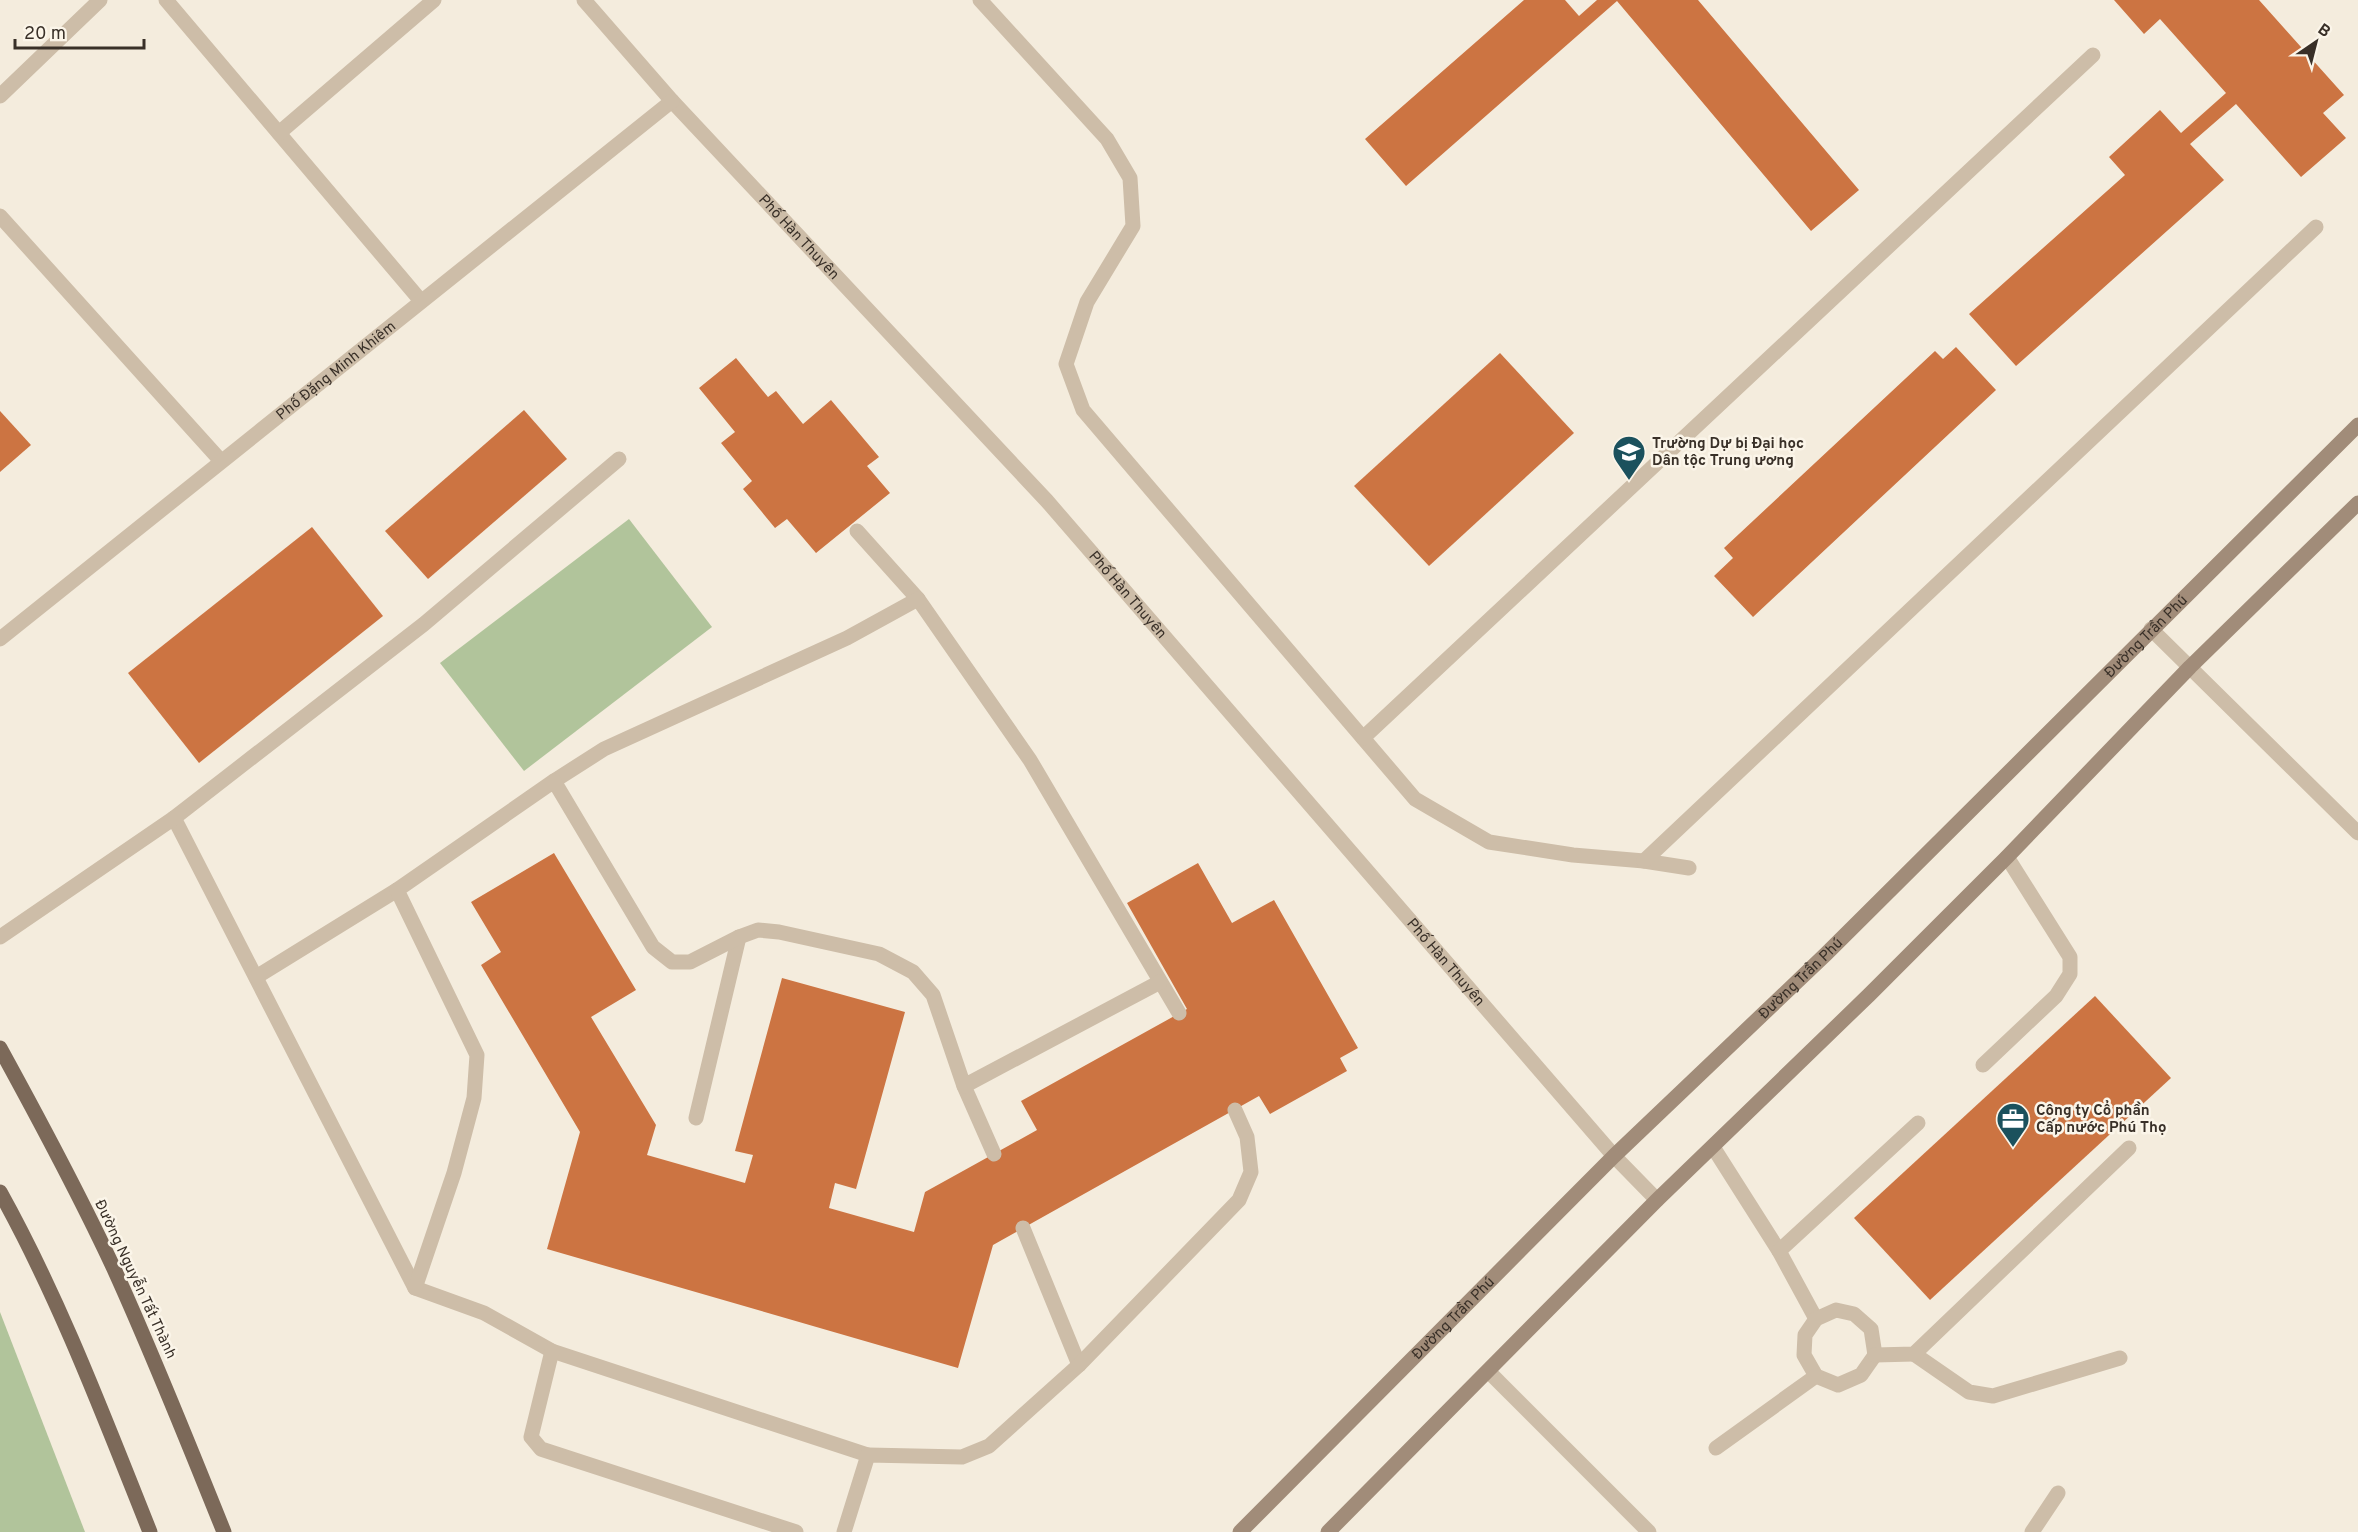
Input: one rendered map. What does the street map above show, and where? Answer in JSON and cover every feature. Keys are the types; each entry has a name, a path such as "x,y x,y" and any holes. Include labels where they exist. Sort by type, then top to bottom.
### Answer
{"main road":[{"name":"Đường Trần Phú","path":"1240,1532 1614,1156 1826,954 2358,425"},
{"path":"1328,1532 1657,1200 2007,857 2190,667 2358,503"},
{"name":"Đường Nguyễn Tất Thành","path":"0,1048 33,1107 114,1269 151,1352 224,1532"},
{"path":"0,1191 53,1299 93,1388 150,1532"}],"street":[{"path":"0,96 100,0"},
{"path":"166,0 421,301"},
{"path":"279,133 434,0"},
{"name":"Phố Hàn Thuyên","path":"584,0 672,100 1047,501 1614,1156 1657,1200"},
{"path":"980,0 1107,139 1130,178 1133,226 1087,302 1066,364 1083,410 1415,799 1490,842 1573,855 1644,861 1689,868"},
{"path":"1363,738 2093,55"},
{"name":"Phố Đặng Minh Khiêm","path":"0,639 672,100"},
{"path":"0,216 221,461"},
{"path":"1644,861 2316,227"},
{"path":"0,937 174,818 424,624 619,459"},
{"path":"857,531 918,599 1030,760 1179,1013"},
{"path":"256,977 397,890 604,749 847,638 918,599"},
{"path":"2151,629 2358,833"},
{"path":"554,781 653,947 672,962 690,962 758,930 779,932 879,954 913,972 933,995 964,1086 994,1154"},
{"path":"174,818 416,1288 484,1313 552,1351 868,1455 962,1457 989,1446 1079,1365 1239,1200 1251,1172 1246,1137 1235,1110"},
{"path":"1983,1065 2056,996 2070,974 2070,957 2007,857"},
{"path":"397,890 477,1055 474,1098 457,1162 416,1288"},
{"path":"696,1118 739,937"},
{"path":"964,1086 1160,982"},
{"path":"1779,1251 1918,1123"},
{"path":"1713,1147 1779,1251 1816,1319"},
{"path":"1914,1354 2130,1148"},
{"path":"1023,1228 1079,1365"},
{"path":"1836,1310 1854,1314 1871,1329 1875,1355 1861,1375 1838,1384 1816,1376 1804,1355 1805,1335 1816,1319 1836,1310"},
{"path":"552,1351 531,1437 541,1449 796,1532"},
{"path":"1875,1355 1914,1354 1969,1392 1993,1396 2120,1358"},
{"path":"1489,1372 1649,1532"},
{"path":"1716,1448 1816,1376"},
{"path":"844,1532 868,1455"},
{"path":"2032,1532 2058,1493"}],"green space":[{"path":"629,519 712,627 524,771 440,663"},
{"path":"0,1312 85,1532 0,1532"}],"building":[{"path":"1524,0 1565,0 1579,16 1597,0 1698,0 1859,190 1811,231 1617,1 1406,186 1365,139"},
{"path":"2114,0 2259,0 2344,95 2323,113 2346,138 2301,177 2236,104 2190,144 2224,180 2016,366 1969,314 2125,175 2109,157 2160,110 2181,133 2226,93 2160,19 2144,34"},
{"path":"1956,347 1996,390 1753,617 1714,576 1733,558 1724,548 1935,351 1943,359"},
{"path":"1500,353 1574,433 1429,566 1354,486"},
{"path":"736,358 768,397 776,391 803,424 831,400 879,457 867,466 890,493 816,553 787,519 775,528 743,489 752,481 721,443 735,432 699,388"},
{"path":"524,410 567,459 428,579 385,531"},
{"path":"0,411 31,445 0,472"},
{"path":"312,527 383,616 199,763 128,673"},
{"path":"554,853 636,990 591,1017 656,1125 647,1155 745,1183 753,1155 735,1151 782,978 905,1012 856,1189 835,1183 829,1208 914,1232 925,1192 1037,1130 1021,1101 1187,1009 1127,903 1198,863 1232,923 1274,900 1358,1048 1340,1058 1347,1071 1270,1114 1259,1096 993,1245 958,1368 547,1249 580,1132 481,965 501,952 471,902"},
{"name":"Công ty Cổ phần Cấp nước Phú Thọ","path":"2095,996 2171,1078 1930,1300 1854,1218"}],"place":[{"name":"Trường Dự bị Đại học Dân tộc Trung ương","path":"1629,481"},
{"name":"Công ty Cổ phần Cấp nước Phú Thọ","path":"2013,1148"}]}
